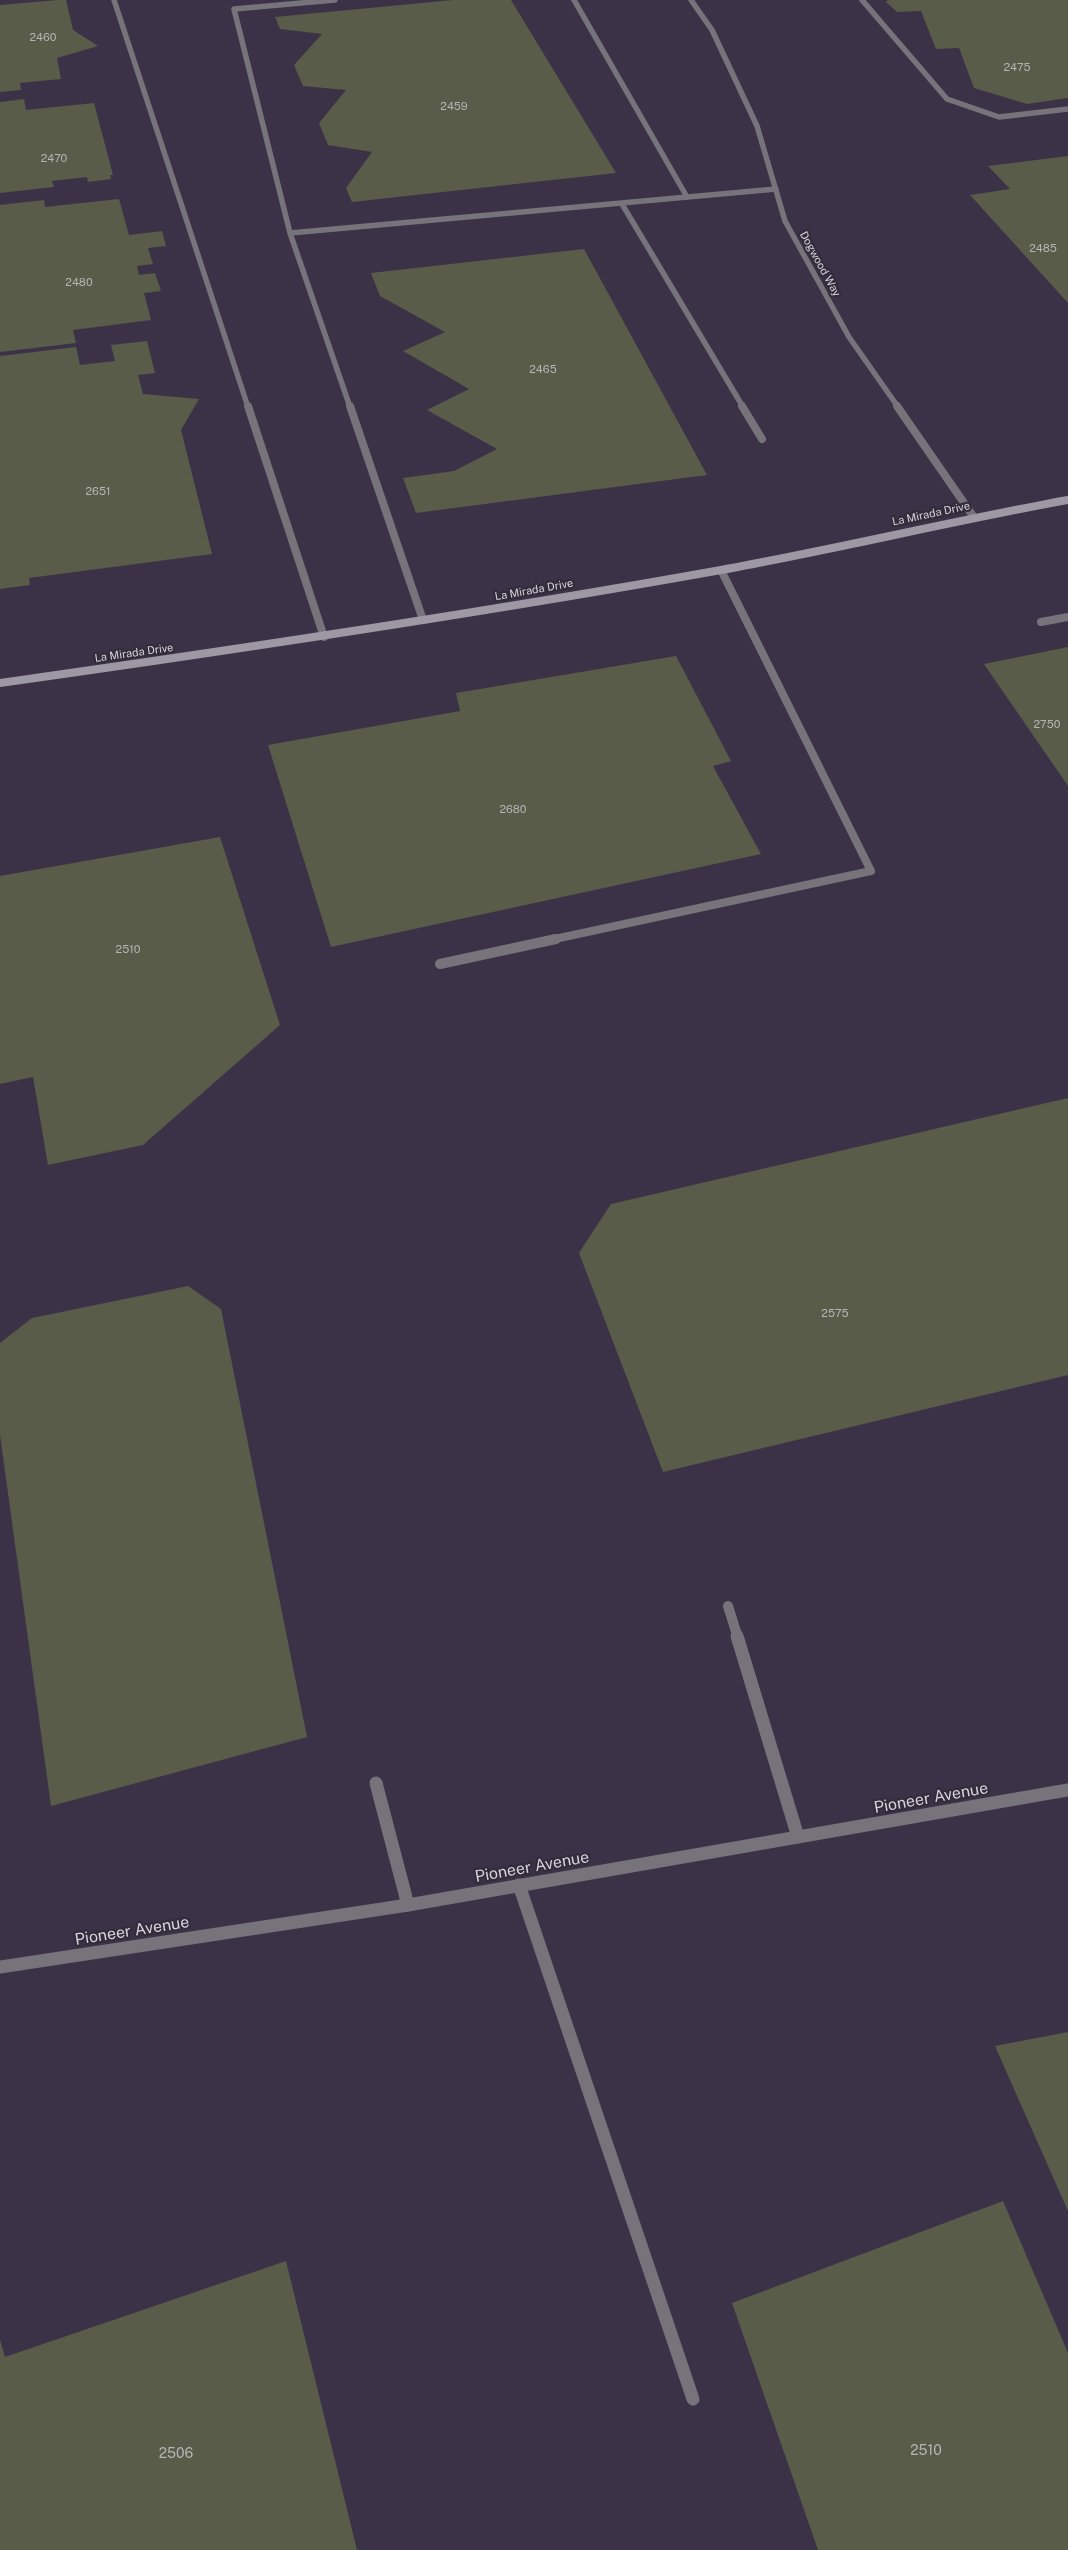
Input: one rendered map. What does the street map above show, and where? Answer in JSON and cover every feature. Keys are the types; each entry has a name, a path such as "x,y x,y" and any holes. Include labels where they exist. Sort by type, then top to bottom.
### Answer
{"main road":[{"name":"La Mirada Drive","path":"0,683 324,637 721,570 973,516 1068,500"}],"street":[{"path":"114,0 324,637"},
{"path":"335,0 234,10 290,234 423,620"},
{"path":"574,0 687,197"},
{"name":"Dogwood Way","path":"691,0 712,30 757,126 785,221 849,337 973,516"},
{"path":"862,0 947,99 999,117 1068,109"},
{"path":"290,234 776,189"},
{"path":"622,204 762,439"},
{"path":"440,964 871,871 721,570"},
{"path":"1041,622 1068,617"},
{"path":"728,1606 798,1837"},
{"path":"376,1783 408,1905"},
{"name":"Pioneer Avenue","path":"0,1967 408,1905 1068,1790"},
{"path":"519,1885 692,2398"}],"shaded area":[{"path":"0,0 1068,0 1068,2550 0,2550"}],"building":[{"path":"66,0 73,30 98,46 57,58 61,79 20,83 21,90 0,92 0,5"},
{"path":"453,0 511,0 616,173 352,202 346,188 372,152 328,145 319,123 346,90 303,86 294,65 322,34 280,29 275,17"},
{"path":"888,0 1068,0 1068,98 1027,104 974,88 959,48 936,49 921,11 897,12 886,2"},
{"path":"24,99 26,110 94,103 113,175 110,175 111,179 88,182 87,177 52,181 54,187 0,193 0,102"},
{"path":"1068,156 1068,303 970,195 1010,189 988,166"},
{"path":"119,199 129,235 162,231 166,246 148,248 153,264 137,266 139,275 155,273 161,291 144,293 151,320 73,330 76,343 0,352 0,205 44,200 45,207"},
{"path":"584,249 707,475 416,513 403,478 454,471 497,449 427,410 469,389 403,351 445,332 380,296 371,273"},
{"path":"147,341 155,373 138,375 143,394 199,399 181,430 212,554 29,578 30,585 0,589 0,356 76,347 80,365 115,361 111,345"},
{"path":"1068,647 1068,786 984,664"},
{"path":"676,656 731,761 713,766 761,854 331,947 268,745 460,711 456,693"},
{"path":"220,837 280,1025 143,1145 48,1165 33,1077 0,1084 0,876"},
{"path":"1068,1098 1068,1375 663,1472 579,1253 611,1204"},
{"path":"188,1286 221,1309 307,1737 51,1806 0,1435 0,1343 32,1318"},
{"path":"1068,2032 1068,2211 995,2046"},
{"path":"1003,2201 1068,2353 1068,2550 818,2550 732,2303"},
{"path":"286,2261 357,2550 0,2550 0,2340 5,2357"}]}
